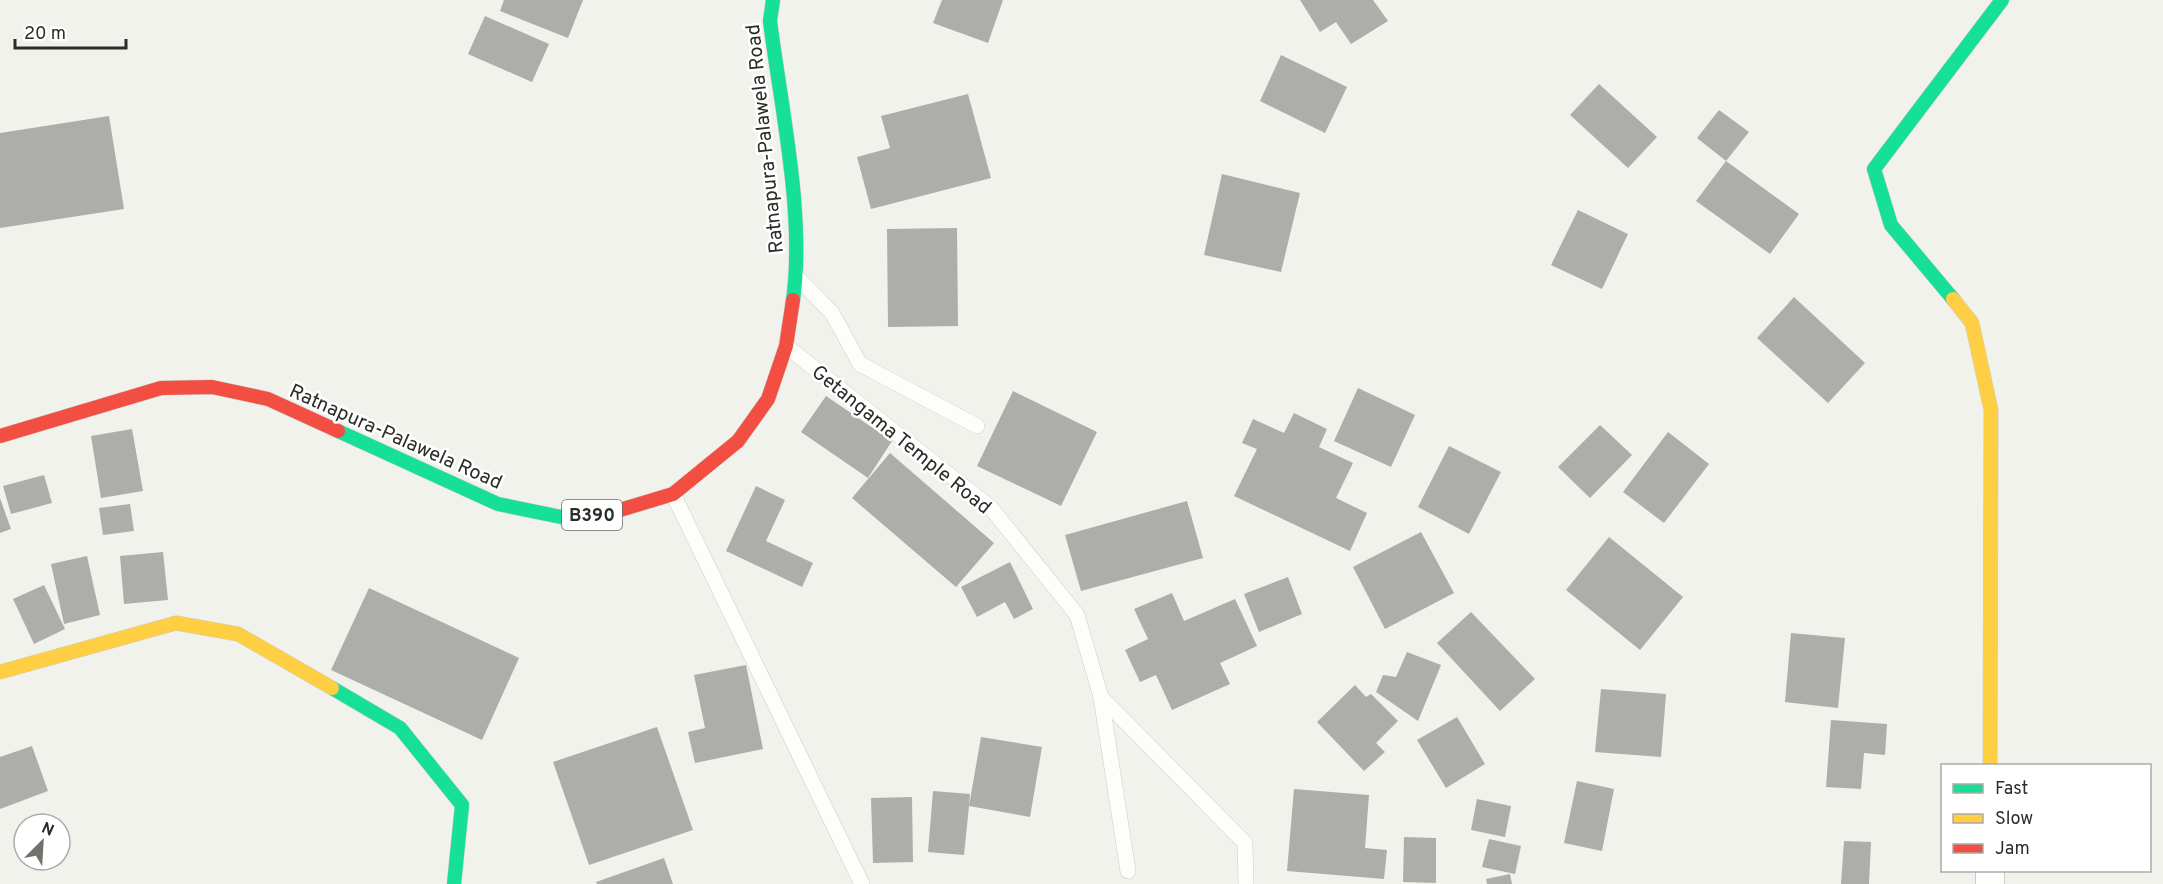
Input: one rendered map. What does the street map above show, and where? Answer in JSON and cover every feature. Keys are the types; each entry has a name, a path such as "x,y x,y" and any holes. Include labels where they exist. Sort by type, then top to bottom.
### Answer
{"street":[{"name":"Ratnapura-Palawela Road","path":"0,436 161,388 212,387 268,399 498,504 561,517 615,513 673,494 738,441 768,399 786,346 796,276 795,214 770,21 772,0"},
{"path":"1990,764 1992,410 1972,323 1891,225 1874,169 2002,0"},
{"path":"0,672 176,623 238,634 400,728 462,805 454,884"}],"lane":[{"path":"796,276 832,313 860,364 977,426"},
{"name":"Getangama Temple Road","path":"786,346 991,508 1077,615 1101,697 1245,843 1246,884"},
{"path":"673,494 862,884"},
{"path":"1101,697 1128,872"}],"building":[{"path":"504,0 583,0 568,38 500,11"},
{"path":"942,0 1003,0 988,43 933,23"},
{"path":"1300,0 1373,0 1388,21 1351,44 1336,22 1320,32"},
{"path":"485,16 549,44 532,82 468,54"},
{"path":"1281,55 1347,87 1325,133 1260,101"},
{"path":"1599,84 1657,137 1628,168 1570,115"},
{"path":"968,94 991,178 871,209 857,157 890,148 881,116"},
{"path":"1719,110 1749,132 1726,161 1697,138"},
{"path":"109,116 124,209 0,228 0,133"},
{"path":"1726,161 1799,214 1770,254 1696,201"},
{"path":"1222,174 1300,193 1281,272 1204,255"},
{"path":"1578,210 1628,234 1602,289 1551,265"},
{"path":"957,228 958,326 888,327 887,229"},
{"path":"1794,297 1865,363 1828,403 1757,338"},
{"path":"1358,388 1415,415 1391,467 1334,441"},
{"path":"1013,391 1097,432 1061,506 977,466"},
{"path":"826,396 892,441 868,478 801,432"},
{"path":"1294,413 1327,429 1319,447 1353,463 1336,498 1367,513 1350,551 1234,496 1257,449 1242,443 1253,419 1284,433"},
{"path":"1600,425 1632,455 1590,498 1558,467"},
{"path":"132,429 143,491 101,498 91,436"},
{"path":"1668,432 1709,464 1664,523 1623,492"},
{"path":"1449,446 1501,472 1469,534 1418,507"},
{"path":"890,453 994,543 956,587 852,498"},
{"path":"44,475 52,503 11,514 3,486"},
{"path":"756,486 785,500 766,541 813,563 802,587 726,551"},
{"path":"0,498 11,529 0,533"},
{"path":"1187,501 1203,558 1081,591 1065,535"},
{"path":"130,504 134,531 103,535 99,508"},
{"path":"1421,532 1454,593 1385,629 1353,567"},
{"path":"1609,537 1683,597 1640,650 1566,590"},
{"path":"163,552 168,600 124,604 120,556"},
{"path":"87,556 100,615 64,624 51,564"},
{"path":"1010,562 1033,609 1014,619 1005,602 977,617 961,587"},
{"path":"1288,577 1302,614 1259,632 1244,594"},
{"path":"44,585 65,629 34,644 13,599"},
{"path":"369,588 519,658 482,740 331,670"},
{"path":"1172,593 1184,621 1235,599 1257,646 1220,663 1230,684 1172,710 1156,675 1140,682 1125,650 1148,639 1134,609"},
{"path":"1471,612 1535,679 1500,711 1437,643"},
{"path":"1791,633 1845,638 1838,708 1785,702"},
{"path":"1407,652 1441,665 1418,721 1376,692 1383,675 1396,677"},
{"path":"746,665 763,749 695,763 688,732 705,728 694,675"},
{"path":"1355,685 1366,697 1371,694 1398,721 1376,743 1385,752 1364,771 1317,722"},
{"path":"1601,689 1666,694 1661,757 1595,752"},
{"path":"1457,717 1485,764 1446,788 1417,740"},
{"path":"1831,720 1887,724 1885,755 1864,753 1861,789 1826,787"},
{"path":"657,727 693,830 589,865 553,762"},
{"path":"981,737 1042,747 1030,817 969,806"},
{"path":"32,746 48,791 0,809 0,757"},
{"path":"1577,781 1614,789 1602,851 1564,843"},
{"path":"1294,789 1369,795 1365,848 1387,850 1384,879 1287,871"},
{"path":"933,791 970,794 964,855 928,852"},
{"path":"912,797 913,862 873,863 871,798"},
{"path":"1477,799 1511,806 1505,837 1471,830"},
{"path":"1404,837 1436,838 1436,883 1403,882"},
{"path":"1489,839 1521,846 1515,874 1482,867"},
{"path":"1844,841 1871,842 1869,884 1841,884"},
{"path":"664,858 673,884 597,884 596,882"},
{"path":"1510,874 1512,884 1487,884 1486,879"}],"traffic: fast":[{"path":"773,0 770,21 794,197 796,267 793,300"},
{"path":"1953,299 1891,225 1874,169 2002,0"},
{"path":"338,431 498,504 561,517 610,513"},
{"path":"332,688 400,728 462,805 454,884"}],"traffic: slow":[{"path":"1953,299 1972,323 1991,410 1990,764"},
{"path":"0,672 176,623 238,634 332,688"}],"traffic: jam":[{"path":"610,513 673,494 738,441 768,399 786,346 793,300"},
{"path":"0,436 161,388 212,387 268,399 338,431"}]}
